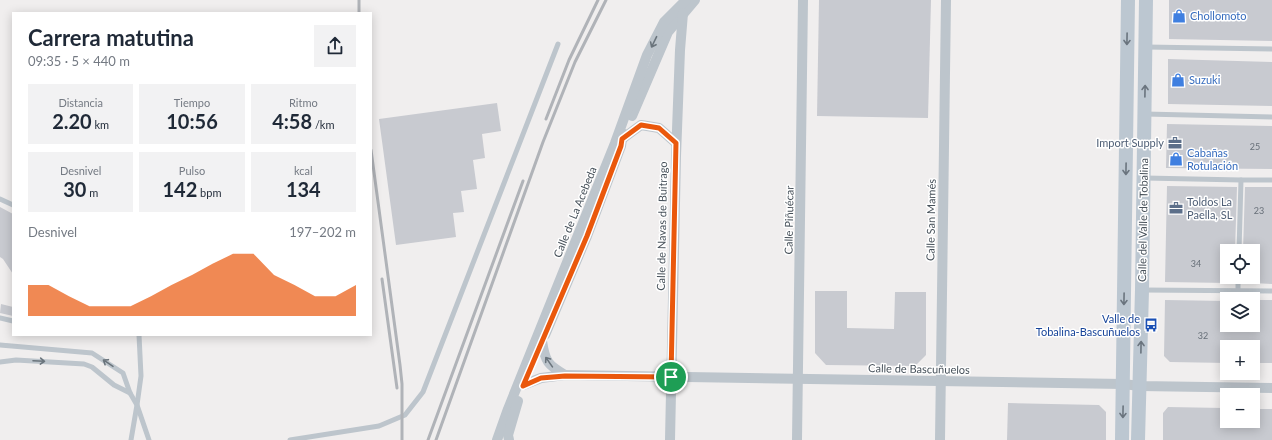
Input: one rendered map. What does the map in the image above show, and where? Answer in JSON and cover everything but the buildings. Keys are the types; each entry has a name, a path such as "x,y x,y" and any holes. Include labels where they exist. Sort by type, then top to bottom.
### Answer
{"main road":[{"name":"Calle del Valle de Tobalina","path":"1122,440 1128,0"},
{"name":"Calle del Valle de Tobalina","path":"1138,440 1142,290 1146,0"}],"street":[{"name":"Calle de La Acebeda","path":"497,440 508,409 610,157 647,55 664,22 686,0"},
{"name":"Calle de La Acebeda","path":"509,440 508,435 523,386 587,236 621,146 622,139 668,32 695,0"},
{"name":"Calle Piñuécar","path":"797,440 803,0"},
{"name":"Calle San Mamés","path":"940,440 946,0"},
{"name":"Calle de Navas de Buitrago","path":"670,440 676,143 683,13"},
{"path":"622,139 641,125 659,128 676,143"},
{"path":"542,341 544,354 550,366 565,376"},
{"name":"Calle de Bascuñuelos","path":"523,386 541,378 565,376 799,378 1272,388"}],"lane":[{"path":"290,440 379,426 405,415 423,392 558,44"},
{"path":"1145,47 1272,49"},
{"path":"1144,114 1272,117"},
{"path":"1144,178 1272,180"},
{"path":"1239,244 1241,180"},
{"path":"0,199 12,205"},
{"path":"1238,284 1238,291"},
{"path":"1142,290 1272,291"},
{"path":"0,318 12,321"},
{"path":"132,440 141,376 139,336"},
{"path":"0,345 92,353 123,373 130,393 137,405 149,440"},
{"path":"0,362 16,360 84,364 92,367 114,386 130,393"}],"railway":[{"path":"359,0 359,12"},
{"path":"546,119 569,60 598,0"},
{"path":"436,440 543,142 575,62 606,0"},
{"path":"372,157 400,365 402,384 402,440"},
{"path":"428,440 523,181"},
{"path":"382,279 397,388"}],"place":[{"name":"Chollomoto","path":"1179,16"},
{"name":"Suzuki","path":"1178,80"},
{"name":"Import Supply","path":"1175,143"},
{"name":"Cabañas Rotulación","path":"1176,159"},
{"name":"Toldos La Paella, SL","path":"1176,208"},
{"name":"Valle de Tobalina-Bascuñuelos","path":"1151,325"}],"route":[{"path":"641,125 659,128 676,143 671,377 565,376 541,378 523,386 587,236 621,146 622,139 641,125"}]}
